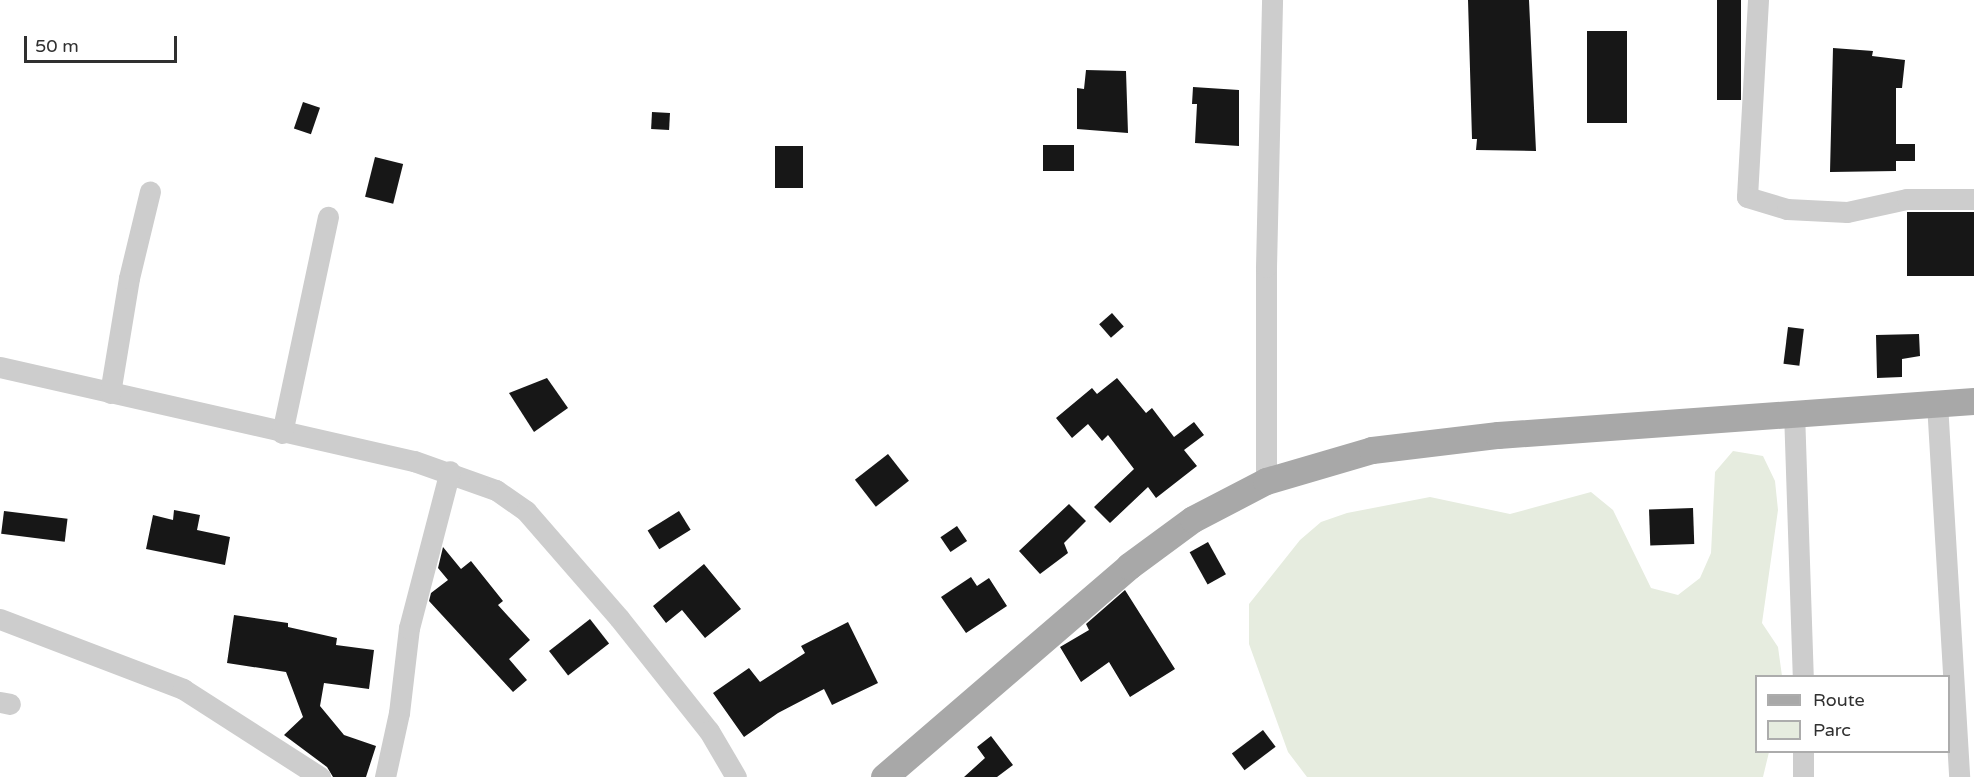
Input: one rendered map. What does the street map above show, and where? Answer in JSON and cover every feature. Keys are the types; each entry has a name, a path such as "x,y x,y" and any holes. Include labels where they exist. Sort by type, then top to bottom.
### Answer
{"main road":[{"path":"884,777 1129,566 1193,519 1266,481 1372,450 1498,435 1794,411 1974,401"}],"street":[{"path":"1266,481 1266,267 1272,0"},
{"path":"1758,0 1747,197 1787,208 1846,212 1907,199 1974,199"},
{"path":"110,393 129,278 150,191"},
{"path":"282,433 328,217"},
{"path":"0,367 450,471 496,490 526,511 688,705 722,750 736,777"},
{"path":"1937,403 1965,748 1959,777"},
{"path":"1794,411 1803,675"},
{"path":"385,777 399,712 409,628 450,471"},
{"path":"0,619 183,690 320,777"},
{"path":"1803,753 1803,777"}],"green space":[{"path":"1733,451 1763,456 1775,481 1778,510 1762,623 1778,647 1782,675 1755,675 1755,753 1769,753 1763,777 1307,777 1288,752 1249,644 1249,604 1300,540 1321,522 1347,513 1430,497 1510,514 1591,492 1613,510 1651,588 1678,595 1700,578 1711,553 1715,472"}],"building":[{"path":"1468,0 1529,0 1536,151 1476,150 1477,139 1472,139"},
{"path":"1717,0 1741,0 1741,100 1717,100"},
{"path":"1587,31 1627,31 1627,123 1587,123"},
{"path":"1833,48 1873,51 1872,56 1905,60 1902,88 1896,88 1896,144 1915,144 1915,161 1896,161 1896,171 1830,172"},
{"path":"1086,70 1126,71 1128,133 1077,129 1077,88 1084,89"},
{"path":"1193,87 1239,90 1239,146 1195,143 1197,104 1192,104"},
{"path":"303,102 320,108 311,134 294,128"},
{"path":"652,112 670,113 669,130 651,129"},
{"path":"1043,145 1074,145 1074,171 1043,171"},
{"path":"775,146 803,146 803,188 775,188"},
{"path":"375,157 403,164 393,204 365,197"},
{"path":"1907,212 1974,212 1974,276 1907,276"},
{"path":"1112,313 1124,327 1111,338 1099,324"},
{"path":"1788,327 1804,329 1799,366 1783,364"},
{"path":"1919,334 1920,356 1902,359 1902,377 1877,378 1876,335"},
{"path":"547,378 568,408 534,432 509,393"},
{"path":"1117,378 1146,413 1152,408 1174,437 1194,422 1204,435 1184,450 1197,466 1156,498 1148,487 1110,523 1094,507 1134,469 1108,435 1102,441 1088,424 1072,438 1056,418 1092,388 1097,394"},
{"path":"888,454 909,481 876,507 855,480"},
{"path":"1069,504 1086,521 1064,543 1068,553 1040,574 1019,551"},
{"path":"1693,508 1694,544 1650,546 1649,510"},
{"path":"174,510 200,515 197,530 230,537 225,565 146,549 153,515 173,520"},
{"path":"4,511 68,519 65,542 1,534"},
{"path":"679,511 691,530 659,549 648,531"},
{"path":"957,526 967,541 950,552 940,537"},
{"path":"1208,542 1226,574 1208,585 1190,552"},
{"path":"443,547 461,569 471,561 503,601 498,605 530,640 509,659 527,680 513,692 429,601 431,593 448,580 438,568"},
{"path":"704,564 741,609 705,638 682,610 666,623 653,606"},
{"path":"971,577 977,586 989,578 1007,606 966,633 941,597"},
{"path":"1125,590 1175,669 1130,697 1109,662 1081,682 1060,647 1089,630 1086,624"},
{"path":"234,615 288,623 288,627 337,638 336,645 374,650 369,689 324,683 320,706 344,735 376,746 366,777 333,777 327,767 284,735 303,717 286,672 227,663"},
{"path":"590,619 609,643 568,675 549,651"},
{"path":"848,622 878,683 832,705 824,689 778,713 744,737 713,693 749,668 760,682 805,653 801,646"},
{"path":"1263,730 1276,747 1244,770 1232,753"},
{"path":"991,736 1013,765 997,777 964,777 985,758 977,747"}]}
